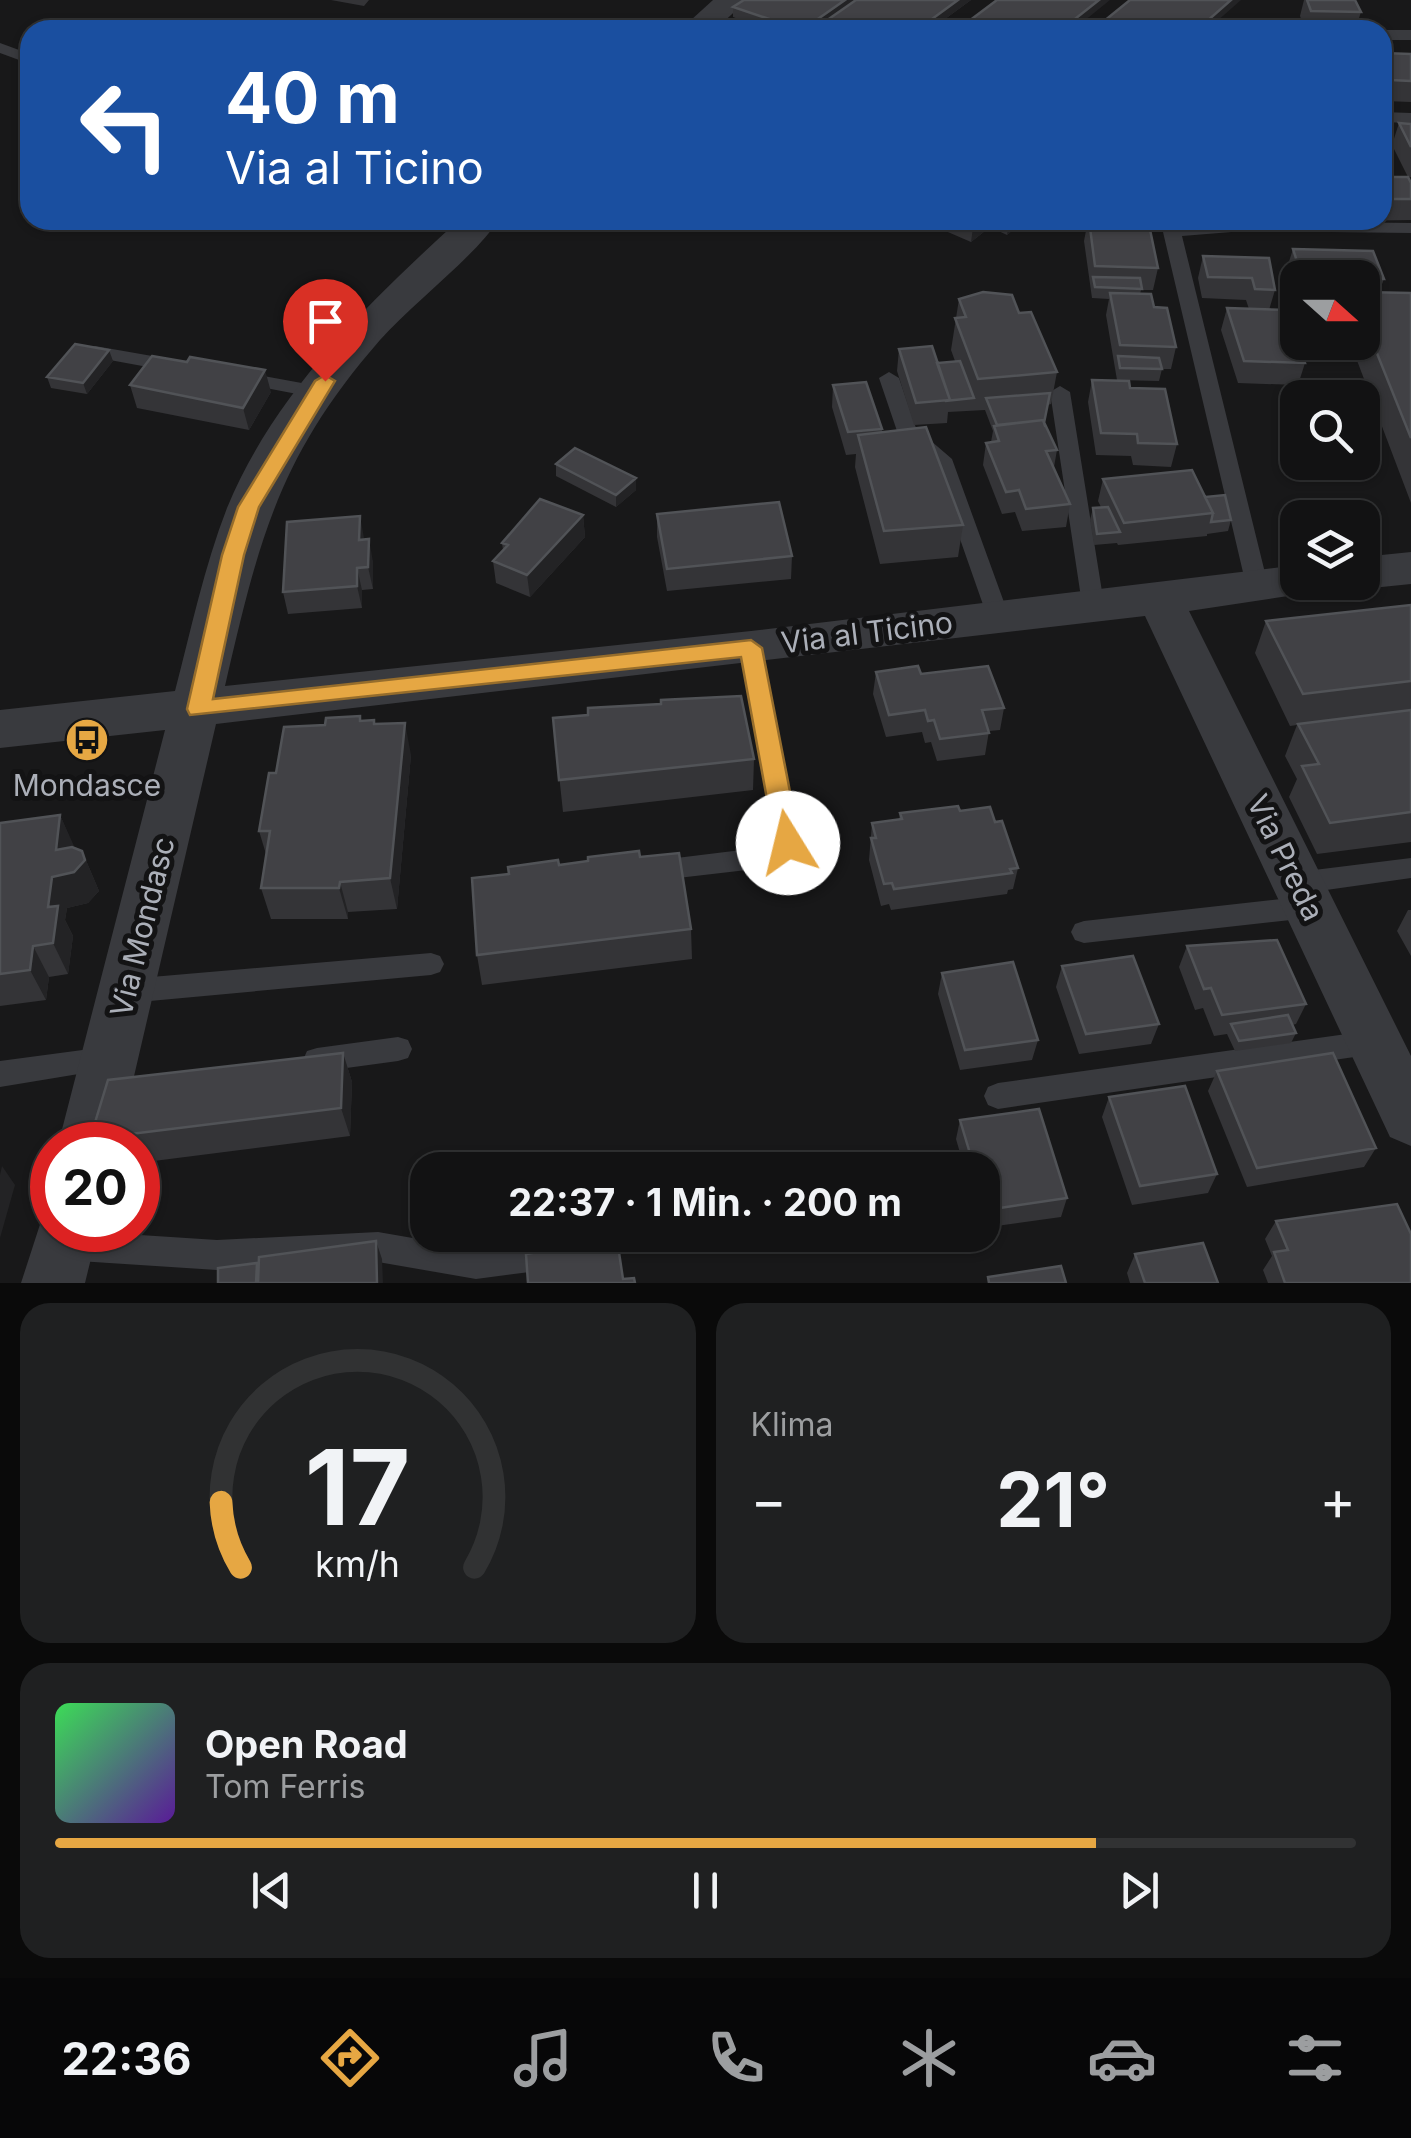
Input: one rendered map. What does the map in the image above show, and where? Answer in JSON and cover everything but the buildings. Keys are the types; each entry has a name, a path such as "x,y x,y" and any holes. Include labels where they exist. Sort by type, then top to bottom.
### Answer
{"street":[{"path":"708,20 732,0"},
{"name":"Via Mondasc","path":"96,1122 112,1078 128,991 244,520 318,392 380,313 471,230"},
{"path":"1380,571 1411,568"},
{"name":"Via al Ticino","path":"0,729 751,648 1277,583"},
{"name":"Via Preda","path":"1158,597 1397,1078"}],"lane":[{"name":"Via al Ticino","path":"1196,230 1172,232 1277,583"},
{"path":"95,352 188,368"},
{"path":"225,375 318,392"},
{"path":"889,378 907,432 942,459 998,616"},
{"path":"1060,392 1093,604"},
{"path":"630,873 760,860 773,857 788,843 751,648"},
{"path":"1084,932 1304,895 1411,868"},
{"path":"128,991 432,964"},
{"path":"280,1065 398,1048"},
{"path":"0,1074 112,1078"},
{"path":"998,1096 1397,1078"},
{"path":"61,1253 217,1255 378,1247 476,1264 568,1252"}],"place":[{"name":"Mondasce","path":"87,740"}],"route":[{"path":"325,381 249,507 233,555 199,709 751,648 788,843"}]}
